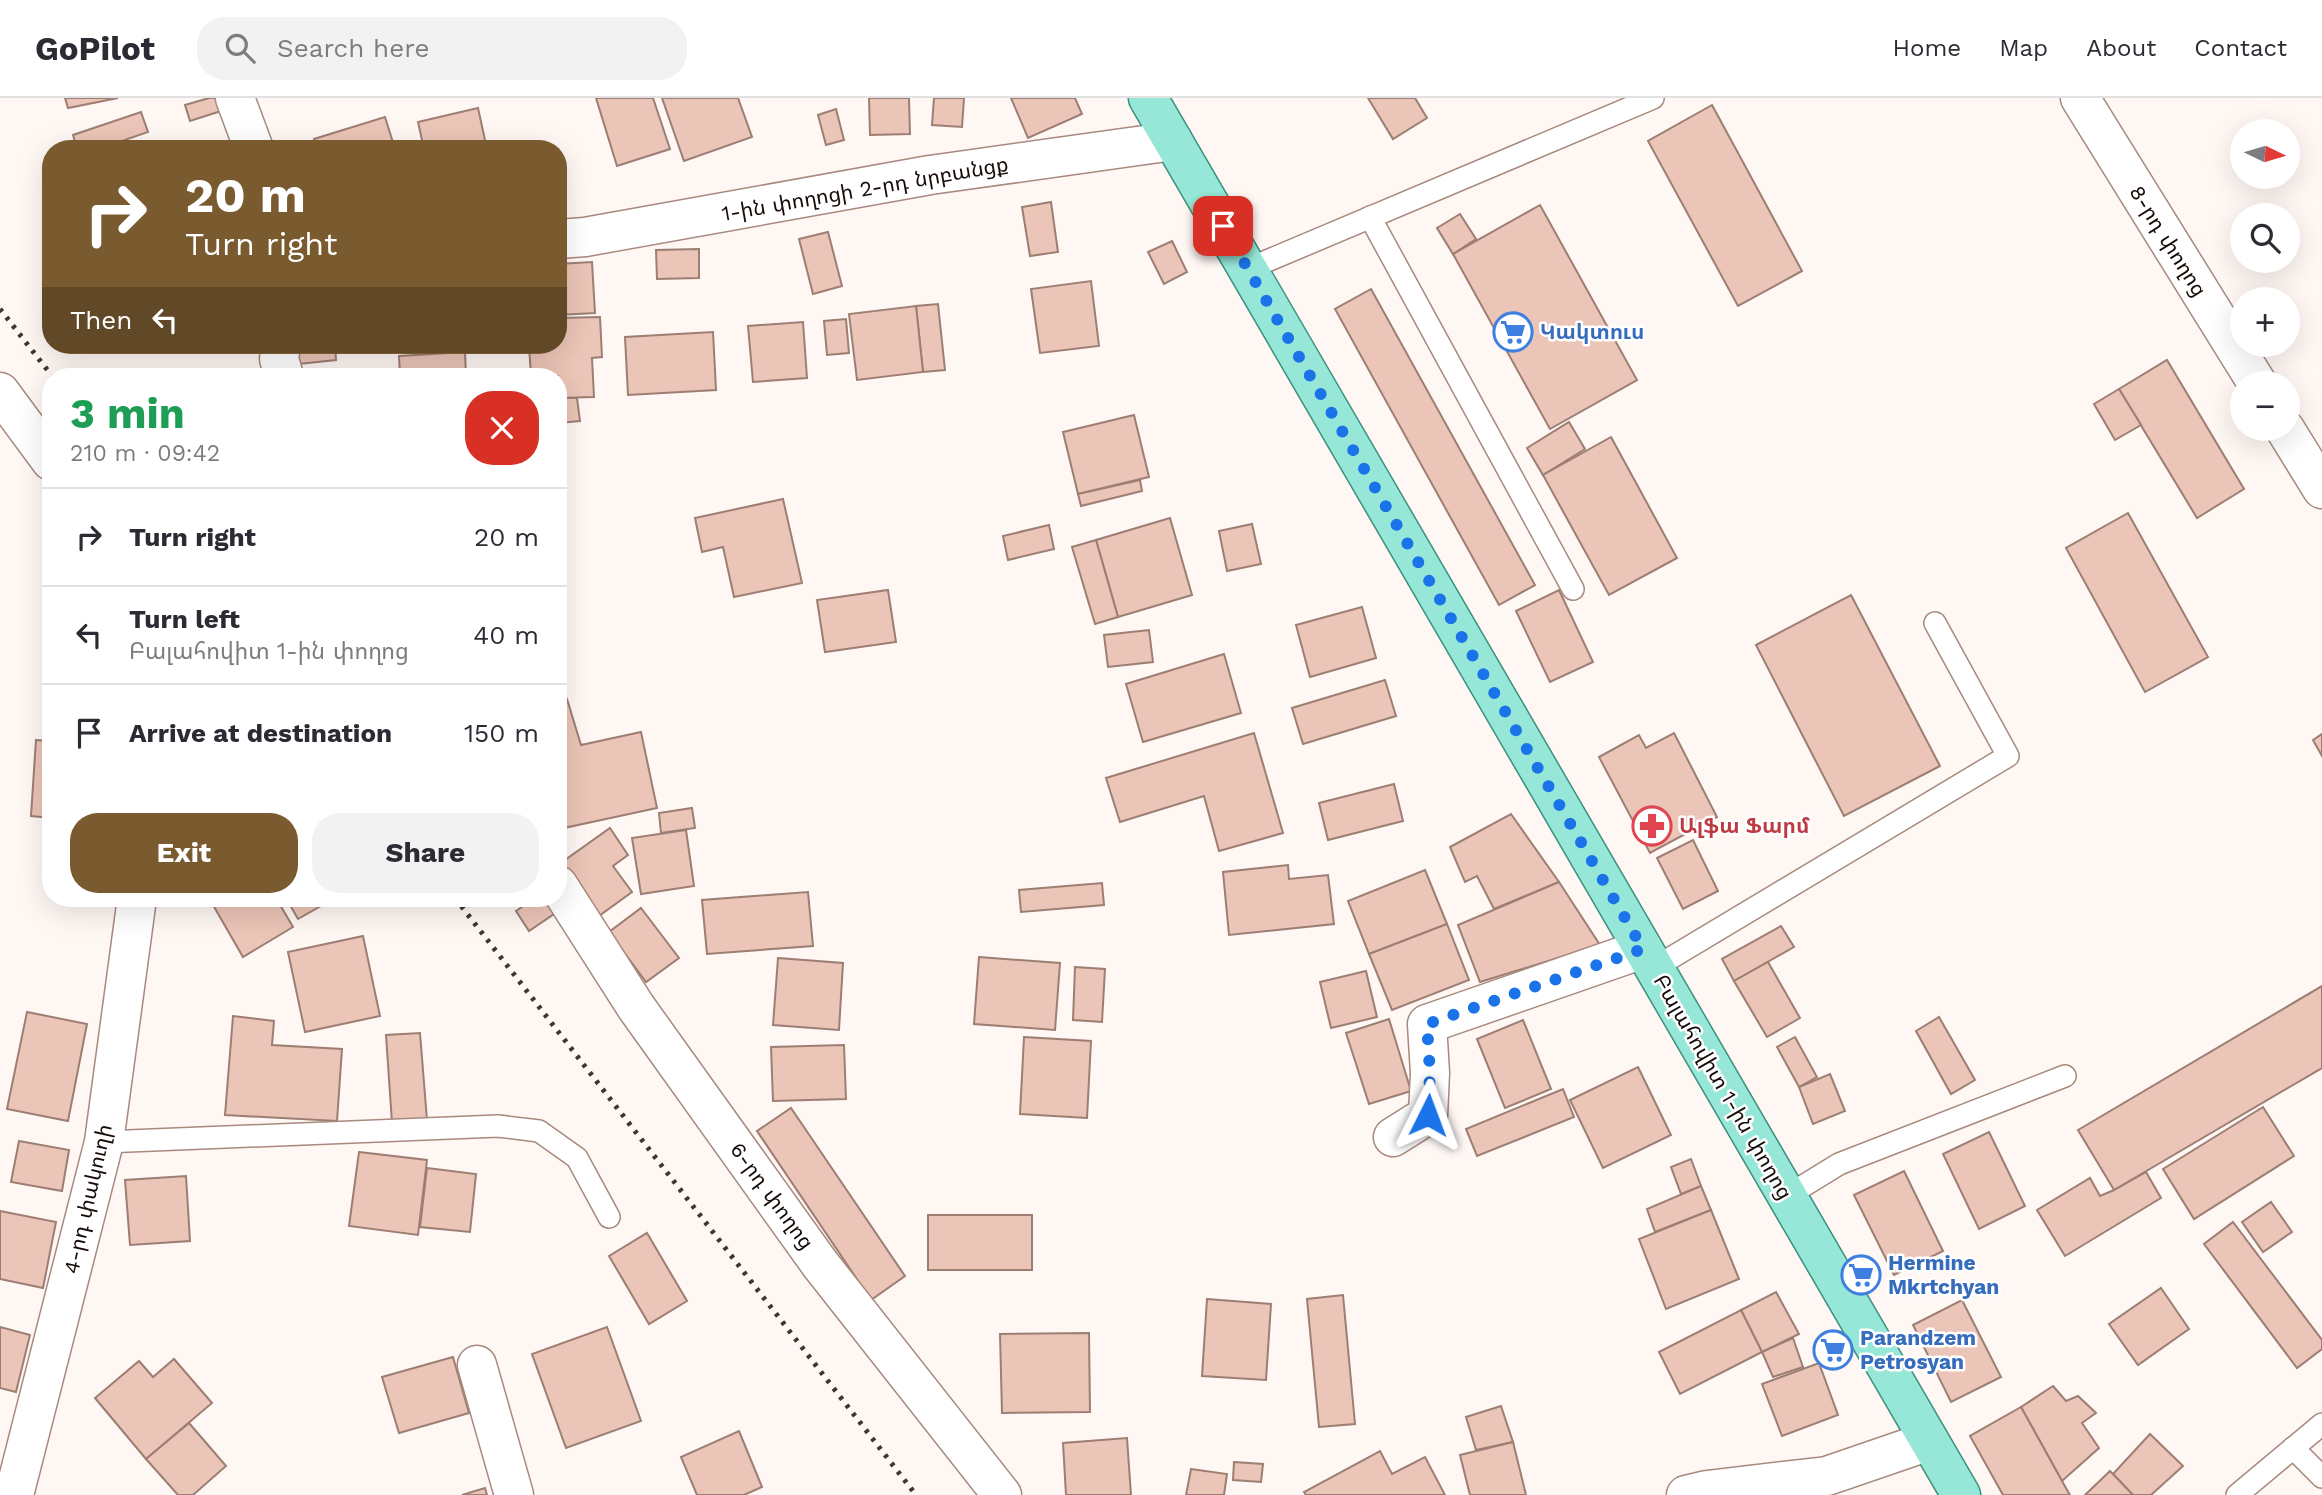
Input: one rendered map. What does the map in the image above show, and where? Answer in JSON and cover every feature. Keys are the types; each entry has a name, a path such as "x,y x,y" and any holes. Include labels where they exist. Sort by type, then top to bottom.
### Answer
{"main road":[{"name":"Բալահովիտ 1-ին փողոց","path":"1147,98 1961,1495"}],"street":[{"path":"235,98 251,140"},
{"name":"8-րդ փողոց","path":"2080,98 2250,371"},
{"name":"1-ին փողոցի 2-րդ նրբանցք","path":"567,238 930,175 1173,141"},
{"path":"0,392 42,449"},
{"path":"2292,441 2322,489"},
{"name":"6-րդ փողոց","path":"567,899 636,1007 820,1264 1002,1495"},
{"name":"4-րդ փակուղի","path":"14,1495 104,1142 136,907"},
{"path":"1393,1137 1428,1115 1430,1073 1427,1024 1649,958"},
{"path":"477,1364 514,1495"},
{"path":"1701,1493 1827,1476 1929,1441"}],"lane":[{"path":"1248,269 1653,98"},
{"path":"1370,217 1573,589"},
{"path":"1649,958 2008,756 1935,623"},
{"path":"1787,1196 1839,1164 2065,1076"},
{"path":"104,1142 498,1126 539,1131 577,1158 609,1217"},
{"path":"2237,1495 2322,1424"},
{"path":"2293,1448 2322,1477"}],"building":[{"path":"65,98 118,98 68,108"},
{"path":"217,98 221,111 190,121 185,105"},
{"path":"596,98 653,98 670,149 617,166"},
{"path":"662,98 738,98 752,137 684,161"},
{"path":"869,98 909,98 910,134 870,135"},
{"path":"934,98 964,98 962,127 932,125"},
{"path":"1011,98 1075,98 1082,114 1028,138"},
{"path":"1368,98 1415,98 1427,118 1393,139"},
{"path":"1712,105 1802,271 1738,306 1648,141"},
{"path":"478,108 485,140 422,140 418,122"},
{"path":"836,109 844,140 826,145 818,115"},
{"path":"141,112 148,132 125,140 74,140 73,135"},
{"path":"385,117 392,140 314,140"},
{"path":"1051,202 1058,252 1030,256 1022,207"},
{"path":"1540,205 1637,380 1550,429 1453,254"},
{"path":"1460,214 1476,239 1453,254 1437,228"},
{"path":"828,232 842,286 813,294 799,239"},
{"path":"1172,241 1187,272 1164,284 1148,252"},
{"path":"699,249 699,278 657,279 656,250"},
{"path":"592,262 595,313 567,315 567,263"},
{"path":"1091,281 1099,346 1040,353 1031,289"},
{"path":"1371,289 1535,585 1499,605 1335,309"},
{"path":"938,304 945,370 923,372 916,306"},
{"path":"916,306 923,372 857,380 849,314"},
{"path":"600,317 602,357 592,358 594,397 567,398 567,368 530,368 530,354 567,354 567,318"},
{"path":"846,319 849,353 827,355 824,321"},
{"path":"803,322 807,378 753,382 748,326"},
{"path":"713,332 716,390 628,395 625,337"},
{"path":"297,354 336,354 336,360 299,364"},
{"path":"465,354 466,368 400,368 399,356"},
{"path":"2167,360 2244,489 2197,518 2119,389"},
{"path":"2119,389 2141,425 2115,440 2094,404"},
{"path":"567,398 577,398 580,421 567,422"},
{"path":"1134,415 1149,477 1078,494 1063,432"},
{"path":"1569,422 1585,449 1543,475 1527,448"},
{"path":"1611,437 1677,558 1609,595 1543,475"},
{"path":"1140,480 1142,491 1081,506 1078,494"},
{"path":"783,499 802,583 734,597 723,547 702,552 695,518"},
{"path":"2128,513 2208,657 2145,692 2066,548"},
{"path":"1170,518 1192,595 1118,617 1096,540"},
{"path":"1252,524 1261,564 1227,571 1219,531"},
{"path":"1049,525 1054,549 1008,560 1003,536"},
{"path":"1096,540 1118,617 1095,624 1072,547"},
{"path":"888,590 896,642 825,652 817,600"},
{"path":"1559,590 1593,662 1550,682 1516,611"},
{"path":"1851,595 1940,766 1844,816 1756,645"},
{"path":"1362,607 1376,658 1310,677 1296,625"},
{"path":"1149,630 1153,662 1108,667 1104,635"},
{"path":"1224,654 1241,713 1143,742 1126,684"},
{"path":"1385,680 1396,716 1303,744 1292,708"},
{"path":"567,699 581,745 641,732 657,808 567,827"},
{"path":"1254,733 1283,833 1219,851 1204,796 1120,822 1106,778"},
{"path":"1674,733 1717,817 1650,853 1599,757 1639,735 1646,748"},
{"path":"2322,734 2322,756 2313,740"},
{"path":"36,740 42,740 42,817 31,816"},
{"path":"1394,784 1403,821 1328,840 1319,803"},
{"path":"692,808 695,828 661,833 659,813"},
{"path":"1511,814 1559,882 1494,909 1477,876 1465,882 1450,847"},
{"path":"610,828 628,855 613,866 632,892 592,921 567,886 567,859"},
{"path":"686,830 694,886 641,894 632,838"},
{"path":"1693,840 1718,891 1683,909 1657,858"},
{"path":"1288,865 1289,879 1328,875 1334,924 1229,935 1223,872"},
{"path":"1425,870 1447,924 1369,954 1348,901"},
{"path":"1559,882 1600,945 1480,982 1458,925"},
{"path":"1102,883 1104,905 1021,912 1019,890"},
{"path":"808,892 813,946 707,954 702,900"},
{"path":"214,907 281,907 293,927 243,957"},
{"path":"291,907 319,907 298,919"},
{"path":"522,907 549,907 554,914 529,931 516,911"},
{"path":"641,908 679,958 646,982 609,932"},
{"path":"1447,924 1469,980 1392,1010 1369,954"},
{"path":"1781,926 1794,947 1734,981 1722,959"},
{"path":"363,936 380,1016 305,1032 288,952"},
{"path":"979,957 1060,963 1055,1030 974,1024"},
{"path":"778,958 843,963 839,1030 773,1025"},
{"path":"1768,962 1800,1018 1767,1037 1734,981"},
{"path":"1075,967 1105,969 1102,1022 1073,1020"},
{"path":"1366,971 1377,1017 1331,1028 1320,982"},
{"path":"2322,986 2322,1068 2114,1190 2078,1130"},
{"path":"27,1012 87,1024 68,1121 7,1109"},
{"path":"233,1016 274,1021 272,1045 342,1049 337,1121 225,1115"},
{"path":"1939,1017 1975,1080 1951,1094 1916,1031"},
{"path":"1389,1019 1411,1091 1369,1104 1346,1033"},
{"path":"1523,1020 1551,1089 1505,1108 1477,1039"},
{"path":"420,1033 427,1120 392,1123 386,1035"},
{"path":"1024,1037 1091,1041 1087,1118 1020,1114"},
{"path":"1795,1037 1817,1077 1799,1087 1777,1047"},
{"path":"844,1045 846,1099 773,1101 771,1047"},
{"path":"1638,1067 1671,1135 1603,1168 1570,1100"},
{"path":"1830,1074 1845,1111 1813,1124 1799,1087"},
{"path":"1563,1089 1574,1117 1477,1156 1466,1129"},
{"path":"2263,1107 2294,1156 2194,1219 2163,1169"},
{"path":"791,1108 905,1276 871,1300 757,1131"},
{"path":"1989,1132 2025,1206 1979,1229 1943,1154"},
{"path":"19,1141 69,1150 62,1191 11,1182"},
{"path":"359,1152 427,1160 418,1235 349,1226"},
{"path":"1691,1159 1701,1186 1681,1194 1671,1167"},
{"path":"427,1168 476,1174 470,1232 420,1227"},
{"path":"1904,1171 1943,1251 1894,1275 1854,1195"},
{"path":"2146,1172 2161,1198 2065,1256 2037,1210 2090,1178 2100,1196"},
{"path":"186,1176 190,1241 130,1245 125,1180"},
{"path":"1701,1186 1711,1210 1655,1232 1647,1209"},
{"path":"2271,1202 2292,1232 2263,1252 2242,1222"},
{"path":"1711,1210 1739,1279 1666,1309 1639,1239"},
{"path":"0,1211 56,1222 43,1288 0,1279"},
{"path":"928,1215 1032,1215 1032,1270 928,1270"},
{"path":"2233,1222 2322,1340 2322,1349 2297,1368 2204,1244"},
{"path":"647,1233 687,1301 649,1324 609,1256"},
{"path":"2161,1288 2189,1329 2138,1365 2109,1324"},
{"path":"1776,1292 1799,1334 1762,1352 1741,1310"},
{"path":"1343,1295 1355,1424 1319,1427 1307,1299"},
{"path":"1207,1299 1271,1304 1266,1380 1202,1376"},
{"path":"1962,1300 2001,1377 1951,1402 1913,1325"},
{"path":"1741,1310 1762,1352 1680,1394 1659,1352"},
{"path":"0,1327 30,1335 16,1392 0,1388"},
{"path":"607,1327 641,1421 566,1448 532,1354"},
{"path":"1089,1333 1090,1412 1002,1413 1000,1334"},
{"path":"1793,1338 1803,1367 1773,1377 1762,1352"},
{"path":"453,1357 469,1413 399,1433 382,1377"},
{"path":"174,1359 212,1403 146,1459 95,1398 139,1361 153,1377"},
{"path":"1819,1363 1838,1415 1782,1436 1762,1384"},
{"path":"2053,1386 2066,1401 2078,1396 2096,1413 2082,1423 2099,1448 2062,1481 2021,1407"},
{"path":"1501,1406 1513,1442 1476,1450 1466,1417"},
{"path":"2021,1407 2070,1495 2003,1495 1970,1436"},
{"path":"189,1423 226,1466 193,1495 178,1495 146,1459"},
{"path":"739,1431 762,1487 744,1495 697,1495 681,1457"},
{"path":"2150,1434 2183,1466 2151,1495 2133,1495 2113,1474"},
{"path":"1127,1438 1131,1495 1066,1495 1063,1443"},
{"path":"1513,1442 1526,1495 1470,1495 1460,1455"},
{"path":"1380,1451 1392,1474 1425,1457 1445,1495 1306,1495 1304,1492"},
{"path":"1234,1462 1263,1464 1261,1482 1233,1480"},
{"path":"1191,1469 1227,1474 1224,1495 1186,1495"},
{"path":"2110,1471 2133,1495 2085,1495"},
{"path":"485,1488 487,1495 462,1495"}],"railway":[{"path":"0,309 46,368"},
{"path":"462,907 916,1495"}],"place":[{"name":"Կակտուս","path":"1513,332"},
{"name":"Ալֆա Ֆարմ","path":"1652,826"},
{"name":"Hermine Mkrtchyan","path":"1861,1275"},
{"name":"Parandzem Petrosyan","path":"1833,1350"}],"route":[{"path":"1223,226 1643,949 1427,1024 1430,1073 1428,1115"}]}
